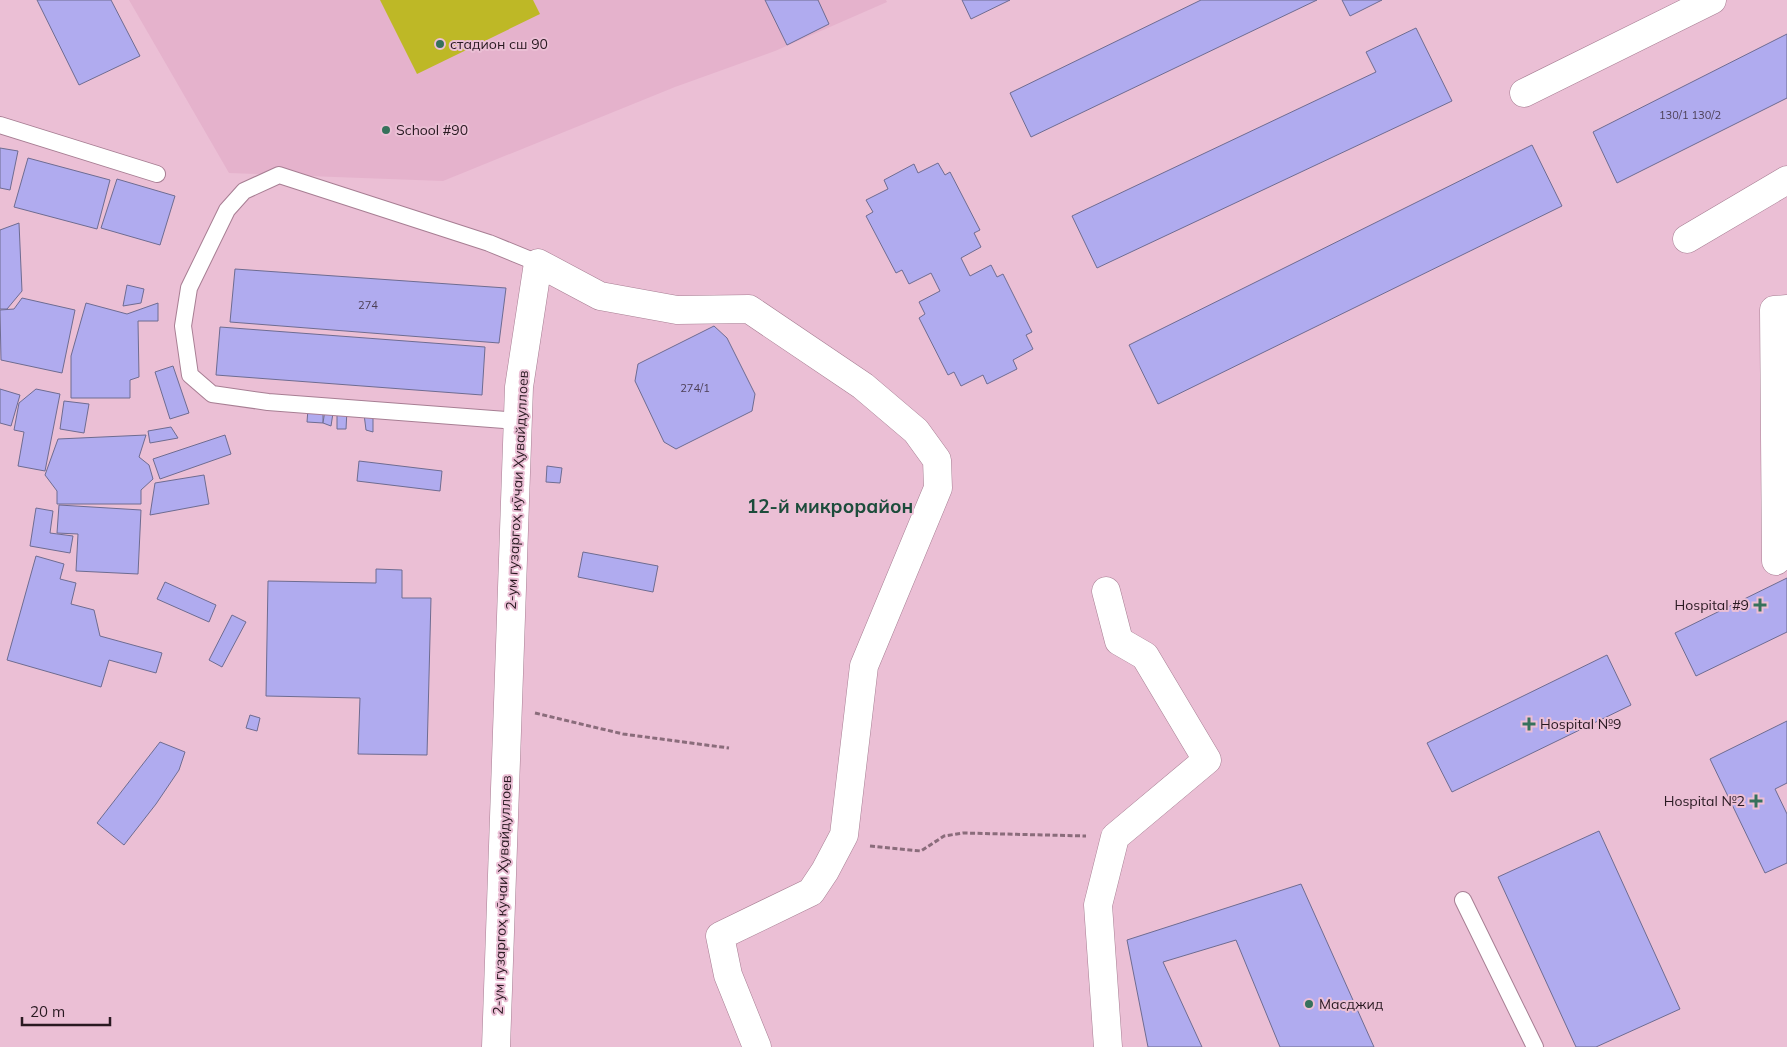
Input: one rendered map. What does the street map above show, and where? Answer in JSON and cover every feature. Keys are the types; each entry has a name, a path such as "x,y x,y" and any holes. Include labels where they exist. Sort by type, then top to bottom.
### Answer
{"street":[{"path":"1524,93 1712,0"},
{"path":"1686,239 1787,180"},
{"path":"538,263 600,296 677,310 749,309 864,386 916,431 937,460 938,488 864,666 844,835 841,842 811,892 720,936 728,976 757,1047"},
{"name":"2-ум гузаргоҳ кӯчаи Ҳувайдуллоев","path":"496,1047 519,387 538,263"},
{"path":"1776,561 1774,310 1787,309"},
{"path":"1106,590 1119,641 1145,656 1206,760 1115,837 1098,905 1108,1047"}],"lane":[{"path":"0,124 157,174"},
{"path":"518,421 268,402 212,394 190,375 183,326 189,288 227,210 244,191 279,175 489,243 538,263"},
{"path":"1464,900 1535,1047"}],"path":[{"path":"508,706 624,734 729,748"},
{"path":"841,842 922,852 944,836 962,833 1067,834 1092,836 1110,857"}],"shaded area":[{"name":"School #90","path":"129,0 886,0 887,2 775,51 675,87 443,181 229,173"},
{"name":"стадион сш 90","path":"380,0 533,0 540,14 417,74"}],"building":[{"path":"37,0 111,0 140,56 79,85"},
{"path":"765,0 818,0 829,24 787,45"},
{"path":"962,0 1010,0 971,19"},
{"path":"1201,0 1317,0 1031,137 1010,93"},
{"path":"1342,0 1382,0 1350,16"},
{"path":"1416,28 1452,101 1097,268 1072,216 1376,72 1366,52"},
{"path":"1787,34 1787,98 1617,183 1593,132"},
{"path":"1532,145 1562,206 1158,404 1129,345"},
{"path":"0,148 18,151 10,190 0,188"},
{"path":"28,158 110,180 97,229 14,207"},
{"path":"938,163 945,175 950,172 980,230 974,233 981,247 961,258 970,276 991,265 997,277 1003,274 1032,332 1026,335 1033,349 1013,360 1017,369 987,384 983,375 961,386 954,372 948,375 919,318 925,314 919,302 940,291 931,273 909,284 902,270 896,273 866,216 873,212 866,200 888,189 884,180 914,164 918,173"},
{"path":"117,179 175,196 160,245 101,228"},
{"path":"19,223 22,291 7,309 0,309 0,230"},
{"path":"235,269 506,288 499,343 230,322"},
{"path":"127,285 144,289 141,303 123,306"},
{"path":"22,298 75,310 62,373 1,360 0,310 14,309"},
{"path":"86,303 127,314 158,303 158,321 138,321 139,377 130,380 130,398 71,398 71,356"},
{"path":"714,326 727,338 755,394 752,411 676,449 664,442 635,381 638,364"},
{"path":"220,327 485,347 482,395 216,375"},
{"path":"173,366 189,413 170,419 155,372"},
{"path":"0,389 20,395 11,426 0,423"},
{"path":"36,389 60,394 45,471 18,466 24,432 14,430 19,403"},
{"path":"64,401 89,404 84,433 60,429"},
{"path":"308,409 323,410 323,423 307,422"},
{"path":"325,410 333,413 331,426 323,423"},
{"path":"337,410 347,410 346,429 337,429"},
{"path":"364,414 373,417 373,432 366,430"},
{"path":"171,427 178,438 150,443 148,431"},
{"path":"146,435 139,457 149,465 153,479 141,490 141,504 57,504 57,491 45,475 58,439"},
{"path":"225,435 231,454 160,479 153,459"},
{"path":"359,461 442,471 440,491 357,481"},
{"path":"547,466 562,468 560,483 546,482"},
{"path":"204,475 209,504 150,515 155,483"},
{"path":"59,505 141,510 138,574 76,571 78,534 57,533"},
{"path":"36,508 53,511 50,533 73,536 70,553 30,546"},
{"path":"583,552 658,566 653,592 578,577"},
{"path":"36,556 64,564 60,579 76,583 71,604 94,610 100,636 162,653 156,673 109,660 101,687 7,660"},
{"path":"376,569 402,570 402,598 431,598 427,755 358,754 360,698 266,696 268,581 376,583"},
{"name":"Hospital #9","path":"1787,578 1787,632 1696,676 1675,633"},
{"path":"165,582 216,605 209,622 157,599"},
{"path":"232,615 246,622 222,667 209,660"},
{"name":"Hospital №9","path":"1607,655 1631,705 1452,792 1427,743"},
{"path":"250,715 260,718 257,731 246,728"},
{"name":"Hospital №2","path":"1787,721 1787,783 1775,789 1787,814 1787,863 1765,873 1710,759"},
{"path":"160,742 185,752 179,770 156,804 124,845 97,823"},
{"path":"1599,831 1680,1009 1596,1047 1576,1047 1498,877"},
{"name":"Масджид","path":"1301,884 1374,1047 1280,1047 1236,940 1163,962 1202,1047 1148,1047 1127,940"}],"place":[{"name":"стадион сш 90","path":"440,44"},
{"name":"School #90","path":"386,130"},
{"name":"Hospital #9","path":"1760,605"},
{"name":"Hospital №9","path":"1529,724"},
{"name":"Hospital №2","path":"1756,801"},
{"name":"Масджид","path":"1309,1004"}],"district":[{"name":"12-й микрорайон","path":"830,506"}]}
